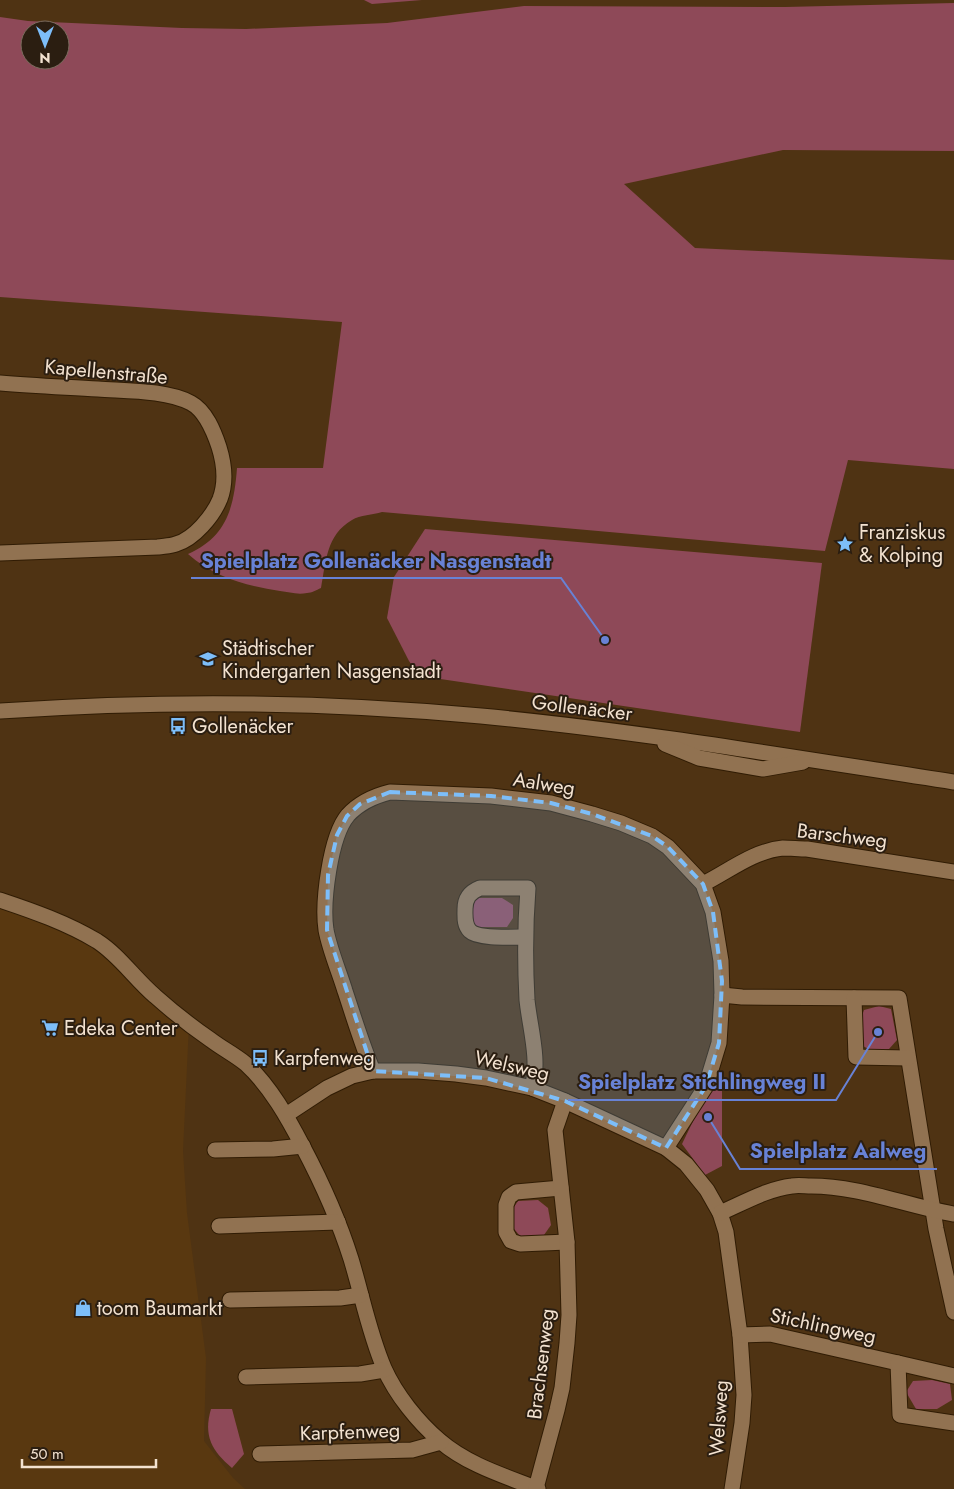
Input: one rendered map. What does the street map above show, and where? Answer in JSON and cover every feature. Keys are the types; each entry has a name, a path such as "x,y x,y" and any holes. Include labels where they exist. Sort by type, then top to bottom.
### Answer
{"street":[{"name":"Kapellenstraße","path":"0,383 134,391 172,396 193,403 205,416 215,435 222,458 224,478 216,510 199,530 178,544 158,547 0,553"},
{"name":"Gollenäcker","path":"0,711 74,706 188,703 300,704 483,716 784,755 954,782"},
{"name":"Aalweg","path":"373,1071 332,953 326,930 325,912 328,875 337,835 347,816 360,804 390,792 491,796 551,803 614,821 652,836 668,848 703,884 713,912 721,968 722,995 719,1043 711,1072 702,1092 666,1148"},
{"name":"Barschweg","path":"703,884 752,857 784,848 807,849 954,872"},
{"path":"524,937 477,936 470,932 465,923 465,902 472,891 480,888 528,888 524,937 528,1012 535,1058 532,1088"},
{"name":"Karpfenweg","path":"0,900 75,929 99,943 154,996 189,1024 248,1066 286,1115 303,1146 338,1222 384,1370 398,1393 414,1414 441,1442 485,1468 537,1489"},
{"path":"722,995 742,997 899,998 936,1229 954,1312"},
{"path":"854,998 856,1057 908,1058"},
{"name":"Welsweg","path":"286,1115 327,1088 352,1076 373,1071 418,1071 456,1074 486,1078 532,1088 565,1101 666,1148 686,1164 707,1190 720,1213 726,1232 740,1334 744,1395 741,1432 732,1489"},
{"name":"Brachsenweg","path":"537,1489 562,1388 569,1314 567,1242 555,1130 565,1101"},
{"path":"215,1150 273,1150 303,1146"},
{"path":"720,1213 764,1194 792,1186 823,1186 855,1191 934,1211 954,1214"},
{"path":"561,1188 516,1192 509,1197 506,1205 506,1232 511,1240 520,1244 567,1242"},
{"path":"219,1226 338,1222"},
{"path":"230,1300 340,1298 361,1295"},
{"name":"Stichlingweg","path":"740,1334 770,1334 954,1376"},
{"name":"Stichlingweg","path":"898,1363 900,1415 954,1423"},
{"path":"246,1377 360,1374 384,1370"},
{"name":"Karpfenweg","path":"260,1454 412,1450 441,1442"}],"highlighted area":[{"path":"390,792 491,796 551,803 592,814 652,836 668,847 703,884 713,912 722,981 719,1043 714,1064 706,1086 666,1148 565,1101 486,1078 373,1071 327,930 328,875 337,835 347,816 360,804"}],"shaded area":[{"path":"364,0 422,0 372,4"},
{"path":"954,3 954,151 783,150 624,184 695,248 954,260 954,469 848,460 825,551 382,512 355,518 343,526 332,541 326,559 321,588 311,592 296,594 267,589 231,579 209,569 188,554 212,539 220,530 234,496 237,468 323,468 342,322 0,297 0,17 21,20 20,70 70,70 70,23 246,29 387,23 524,6 785,7"},
{"path":"425,529 822,563 800,732 420,676 409,661 387,618 394,577"},
{"path":"476,898 502,898 513,905 513,918 507,927 473,927 472,909"},
{"path":"0,900 75,929 189,1024 183,1151 187,1213 206,1358 204,1441 233,1478 245,1489 0,1489"},
{"path":"879,1006 891,1009 897,1040 889,1049 874,1052 863,1046 859,1025 864,1010"},
{"path":"709,1088 722,1090 722,1166 705,1175 682,1144"},
{"path":"538,1200 548,1208 551,1225 544,1235 520,1236 511,1223 510,1215 512,1211 518,1201"},
{"path":"932,1380 950,1384 952,1400 937,1409 916,1409 906,1392 913,1381"},
{"path":"211,1409 232,1409 244,1454 232,1468 214,1449 211,1442 208,1427"}],"place":[{"name":"Franziskus & Kolping","path":"845,544"},
{"name":"Spielplatz Gollenäcker Nasgenstadt","path":"605,640"},
{"name":"Städtischer Kindergarten Nasgenstadt","path":"208,659"},
{"name":"Gollenäcker","path":"178,726"},
{"name":"Edeka Center","path":"50,1028"},
{"name":"Spielplatz Stichlingweg II","path":"878,1032"},
{"name":"Karpfenweg","path":"260,1058"},
{"name":"Spielplatz Aalweg","path":"708,1117"},
{"name":"toom Baumarkt","path":"83,1308"}]}
